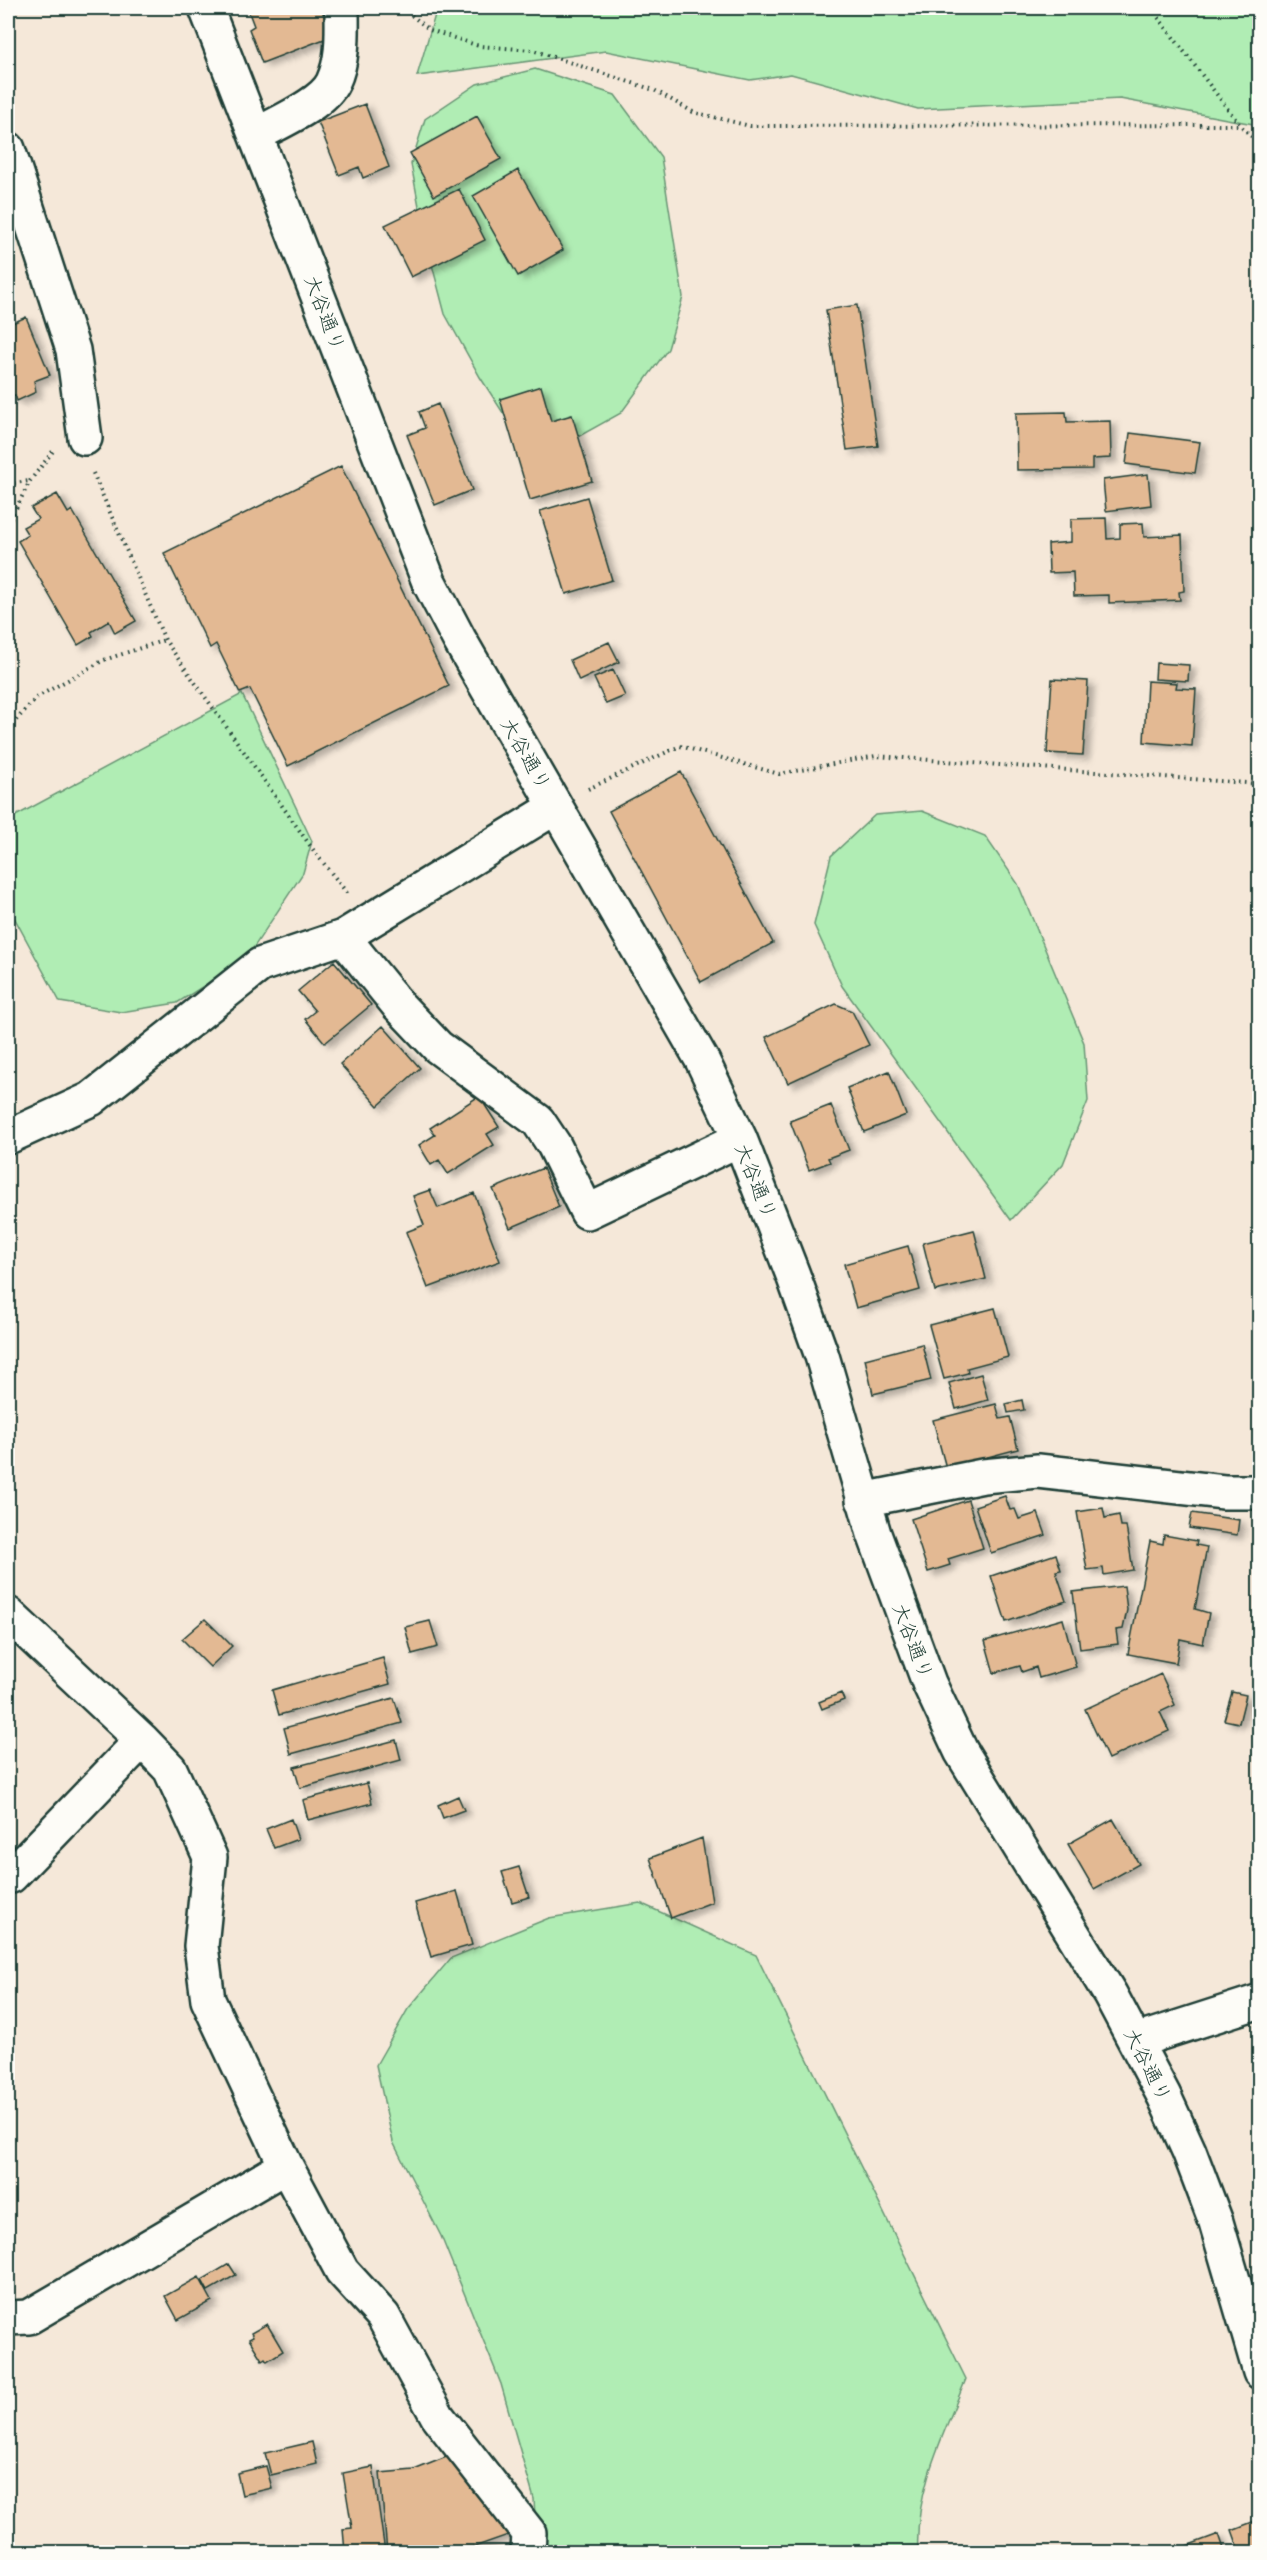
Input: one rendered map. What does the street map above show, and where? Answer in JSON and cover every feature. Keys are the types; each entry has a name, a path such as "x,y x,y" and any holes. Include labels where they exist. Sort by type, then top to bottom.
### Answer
{"street":[{"name":"大谷通り","path":"206,8 429,582 459,639 702,1060 740,1139 822,1356 863,1500 921,1662 961,1751 1110,1994 1136,2041 1189,2151 1241,2301 1260,2372"},
{"path":"256,135 313,103 332,84 343,46 342,8"},
{"path":"8,149 73,350 84,438"},
{"path":"8,1137 91,1099 260,965 356,929 556,807"},
{"path":"356,929 399,1006 438,1047 538,1120 554,1145 587,1212 740,1139"},
{"path":"863,1500 983,1476 1038,1472 1224,1492 1260,1492"},
{"path":"8,1614 170,1769 210,1857 201,1946 208,2000 286,2166 342,2271 383,2316 438,2417 529,2533 528,2553"},
{"path":"8,1876 11,1876 142,1740"},
{"path":"1136,2041 1260,2001"},
{"path":"8,2318 29,2317 286,2166"}],"path":[{"path":"402,8 430,30 479,46 531,50 654,90 693,112 750,126 1240,125"},
{"path":"1151,8 1240,125 1260,145"},
{"path":"8,524 30,481 51,452 84,438 93,474 165,640 314,851 356,929"},
{"path":"8,484 30,481"},
{"path":"8,729 36,697 104,660 165,640"},
{"path":"556,807 578,794 680,746 779,774 876,756 1260,784"}],"green space":[{"path":"437,8 1259,8 1259,125 1120,99 918,109 791,74 750,80 606,51 417,76"},
{"path":"535,69 615,95 661,157 683,297 668,349 621,413 558,448 516,433 480,377 445,314 425,238 411,164 425,119 477,84"},
{"path":"242,694 312,841 303,873 246,959 177,1003 121,1012 60,1002 8,906 8,820"},
{"path":"922,811 985,836 1018,884 1084,1043 1088,1101 1063,1164 1011,1220 842,986 814,925 831,856 875,815"},
{"path":"640,1903 756,1955 966,2379 932,2464 921,2508 918,2552 537,2552 534,2499 501,2384 441,2236 393,2142 376,2065 408,2009 451,1958 549,1918"}],"building":[{"path":"255,8 321,8 332,36 262,63 249,29 254,26 248,10"},
{"path":"365,104 389,167 363,178 359,167 339,175 318,122"},
{"path":"477,116 501,159 434,196 410,153"},
{"path":"518,170 563,250 518,276 473,196"},
{"path":"459,189 485,240 411,277 385,225"},
{"path":"857,305 878,446 847,450 826,310"},
{"path":"26,317 50,375 34,381 36,392 17,401 15,395 8,397 8,325"},
{"path":"541,386 551,421 572,415 592,481 530,500 500,399"},
{"path":"438,404 472,490 435,505 407,435 425,428 419,412"},
{"path":"1066,412 1067,422 1110,421 1111,458 1092,459 1092,469 1017,470 1016,413"},
{"path":"1130,433 1200,442 1195,473 1126,464"},
{"path":"341,466 449,686 288,766 250,689 240,693 216,644 210,648 164,553"},
{"path":"1148,474 1151,505 1106,511 1103,480"},
{"path":"57,494 68,513 72,510 136,621 115,633 109,621 91,632 93,636 78,645 18,541 28,535 23,527 38,519 31,508"},
{"path":"587,497 612,580 566,594 540,511"},
{"path":"1106,518 1107,539 1120,538 1120,524 1143,523 1144,537 1182,535 1184,591 1179,592 1180,600 1109,603 1109,595 1074,596 1073,572 1049,573 1048,544 1071,542 1071,519"},
{"path":"609,642 619,662 579,681 570,660"},
{"path":"1156,663 1189,665 1188,681 1155,679"},
{"path":"613,670 625,696 606,704 594,678"},
{"path":"1052,679 1088,681 1083,755 1047,753"},
{"path":"1147,681 1177,683 1176,688 1196,689 1192,746 1144,742"},
{"path":"681,772 773,943 701,982 609,811"},
{"path":"334,961 371,1005 325,1043 305,1019 315,1011 298,991"},
{"path":"836,1004 852,1011 869,1045 788,1083 766,1037"},
{"path":"383,1026 420,1068 378,1106 340,1064"},
{"path":"889,1071 906,1115 864,1132 847,1088"},
{"path":"479,1096 499,1127 487,1134 494,1145 448,1174 439,1160 431,1165 419,1145 435,1135 430,1128"},
{"path":"831,1105 849,1150 828,1158 830,1162 809,1170 790,1121"},
{"path":"543,1168 559,1207 510,1228 493,1189"},
{"path":"430,1190 438,1208 474,1193 500,1261 428,1288 406,1232 424,1225 413,1196"},
{"path":"974,1230 986,1279 935,1291 923,1243"},
{"path":"908,1246 920,1290 856,1308 844,1264"},
{"path":"995,1308 1008,1357 967,1368 968,1373 944,1379 929,1325"},
{"path":"922,1344 931,1380 873,1394 865,1359"},
{"path":"981,1374 988,1400 956,1409 949,1383"},
{"path":"1022,1400 1024,1410 1008,1413 1006,1404"},
{"path":"996,1404 1000,1419 1010,1417 1018,1449 946,1468 933,1420"},
{"path":"1005,1496 1010,1510 1015,1509 1019,1519 1038,1513 1046,1535 991,1553 975,1506"},
{"path":"968,1500 983,1548 948,1559 950,1565 928,1572 911,1519"},
{"path":"1103,1508 1105,1518 1119,1515 1121,1526 1126,1526 1133,1570 1104,1575 1103,1568 1087,1570 1077,1512"},
{"path":"1192,1513 1239,1520 1237,1535 1189,1528"},
{"path":"1164,1535 1197,1541 1196,1545 1207,1547 1195,1609 1209,1613 1203,1644 1180,1639 1176,1663 1128,1654 1150,1541 1163,1544"},
{"path":"1056,1554 1061,1570 1056,1571 1066,1601 1006,1622 991,1576"},
{"path":"1124,1586 1127,1610 1123,1629 1116,1630 1118,1644 1080,1649 1073,1592"},
{"path":"205,1619 232,1646 210,1667 182,1639"},
{"path":"1063,1619 1076,1667 1039,1678 1036,1667 1022,1672 1020,1666 994,1673 985,1641"},
{"path":"430,1621 438,1647 412,1654 405,1627"},
{"path":"383,1658 390,1684 279,1715 272,1690"},
{"path":"1161,1674 1175,1705 1160,1712 1169,1731 1108,1759 1085,1709"},
{"path":"1232,1692 1246,1695 1239,1723 1224,1720"},
{"path":"841,1693 844,1700 822,1709 819,1702"},
{"path":"394,1698 402,1723 291,1754 284,1728"},
{"path":"396,1740 401,1760 300,1788 294,1767"},
{"path":"367,1783 372,1803 308,1820 303,1800"},
{"path":"458,1796 464,1810 443,1818 438,1805"},
{"path":"291,1819 298,1839 274,1848 266,1829"},
{"path":"1113,1819 1139,1864 1094,1889 1068,1844"},
{"path":"702,1838 712,1902 671,1918 650,1858"},
{"path":"519,1867 529,1897 512,1902 502,1872"},
{"path":"457,1891 472,1945 431,1957 415,1903"},
{"path":"229,2264 236,2275 208,2291 202,2280"},
{"path":"199,2277 212,2301 178,2320 165,2296"},
{"path":"267,2324 283,2351 267,2361 265,2358 262,2360 249,2339 253,2337 251,2333"},
{"path":"312,2442 317,2464 271,2475 265,2453"},
{"path":"449,2456 511,2534 460,2552 387,2552 380,2473 414,2470"},
{"path":"266,2466 272,2488 242,2495 237,2473"},
{"path":"373,2467 385,2552 345,2552 343,2529 352,2528 343,2473"},
{"path":"1260,2519 1260,2552 1240,2552 1232,2530"},
{"path":"1219,2534 1225,2552 1182,2552 1181,2548"}]}
